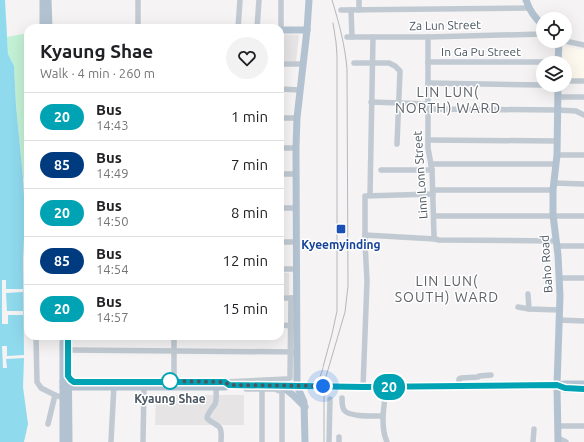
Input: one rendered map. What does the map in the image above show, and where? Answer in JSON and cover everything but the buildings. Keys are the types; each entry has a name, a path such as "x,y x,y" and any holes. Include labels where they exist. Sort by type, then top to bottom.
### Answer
{"main road":[{"path":"43,0 43,24"},
{"path":"48,0 49,22"},
{"path":"305,442 305,407 303,398 297,386 294,351 294,298 296,269 297,118 309,0"},
{"path":"526,0 533,16 536,19"},
{"path":"284,30 307,30"},
{"name":"Baho Road","path":"558,92 557,155 553,186 553,216 557,244 559,278 557,385 558,440"},
{"path":"63,442 68,386 64,340"},
{"path":"68,340 69,442"},
{"path":"68,386 114,384 227,384 282,389 297,386 386,387 584,384"},
{"path":"174,384 225,387 227,384"},
{"path":"557,385 565,388 584,389"},
{"path":"282,389 293,395 305,407"}],"street":[{"path":"138,0 138,24"},
{"path":"238,24 240,0"},
{"path":"257,24 259,0"},
{"path":"281,0 281,24"},
{"path":"359,0 359,10"},
{"path":"341,10 529,8"},
{"name":"Za Lun Street","path":"351,10 350,37 536,34"},
{"path":"363,387 367,281 365,235 371,102 373,91 373,37"},
{"name":"Linn Lonn Street","path":"428,37 428,148 433,192 435,239"},
{"path":"572,42 584,45"},
{"name":"In Ga Pu Street","path":"428,62 536,62"},
{"path":"354,63 389,63 400,71 397,144"},
{"path":"284,64 303,64"},
{"path":"572,82 584,81"},
{"path":"428,83 536,85"},
{"path":"284,89 300,90"},
{"path":"558,98 584,96"},
{"path":"371,102 428,106 576,111 584,115"},
{"path":"284,118 297,118"},
{"path":"428,140 557,141"},
{"path":"284,148 296,148"},
{"path":"557,155 584,155"},
{"path":"381,170 431,167 556,164"},
{"path":"284,174 296,174"},
{"path":"367,195 584,184"},
{"path":"284,208 296,208"},
{"path":"434,216 584,216"},
{"path":"365,235 439,240 584,246"},
{"path":"284,242 296,242"},
{"path":"284,269 296,269"},
{"path":"559,278 584,278"},
{"path":"528,294 529,309"},
{"path":"284,298 294,298"},
{"path":"518,307 559,310"},
{"path":"559,320 584,321"},
{"path":"284,325 294,326"},
{"path":"36,340 37,382 41,388 55,395"},
{"path":"174,340 174,384"},
{"path":"68,350 294,351 290,375 288,378 227,384"},
{"path":"459,386 459,379 461,378 491,375"},
{"path":"111,442 114,384"},
{"path":"143,442 144,384"},
{"path":"48,424 55,395 68,386"},
{"path":"244,386 246,389 282,389 282,442"},
{"path":"216,387 216,403 211,408 206,418 221,429 221,442"},
{"path":"386,387 383,427 384,435 388,442"},
{"path":"262,389 262,442"},
{"path":"342,398 343,409 345,412 357,416 383,415"},
{"path":"329,442 330,399"},
{"path":"558,426 584,426"},
{"path":"533,442 534,429"},
{"path":"558,440 566,442"}],"shaded area":[{"path":"284,34 299,35 296,61 284,61"},
{"path":"562,48 584,50 584,84 572,84 572,56 563,56"},
{"path":"284,273 289,273 289,295 284,295"},
{"path":"156,395 244,395 244,425 155,425"}],"green space":[{"path":"24,34 23,178 14,66 8,54 7,37"}],"water":[{"path":"0,0 5,0 8,54 14,66 24,196 23,387 28,424 24,442 0,442"}],"pier":[{"path":"2,280 6,280 6,289 23,289 23,292 6,293 7,311 23,311 23,315 8,315 8,324 2,324"},
{"path":"2,346 7,346 7,356 24,355 24,358 6,359 7,368 3,368"}],"railway":[{"path":"324,442 325,380 345,312 348,286 347,69 345,51 332,0"},
{"path":"323,367 337,311 337,56 333,23"},
{"path":"319,395 319,380 323,368"}],"bus line":[{"name":"20","path":"68,340 68,376 74,382 225,382 229,385 363,387 557,385 565,388 584,389"}],"place":[{"name":"Kyeemyinding","path":"341,229"},
{"name":"Kyaung Shae","path":"170,381"}],"district":[{"name":"LIN LUN( NORTH) WARD","path":"448,100"},
{"name":"LIN LUN( SOUTH) WARD","path":"447,290"}],"route":[{"path":"170,381 225,382 229,385 323,386"}]}
